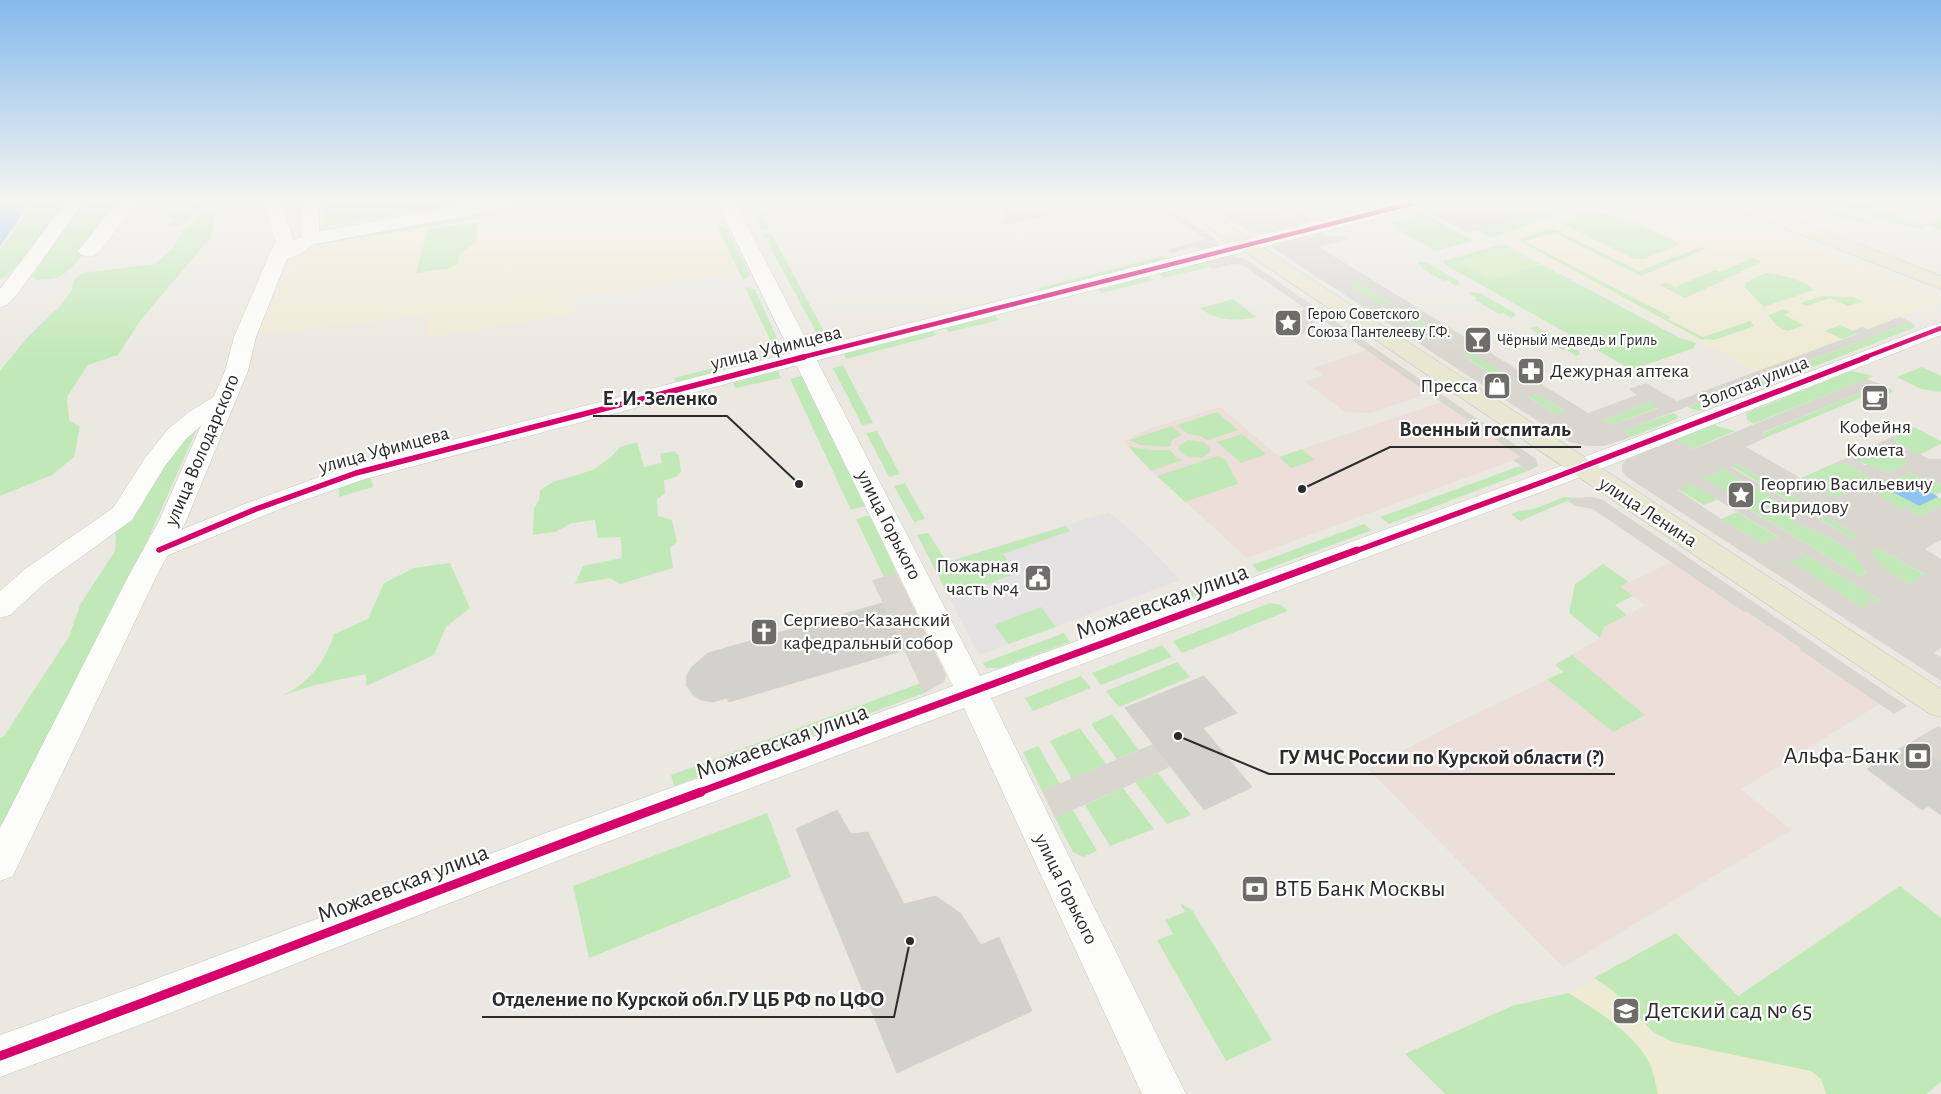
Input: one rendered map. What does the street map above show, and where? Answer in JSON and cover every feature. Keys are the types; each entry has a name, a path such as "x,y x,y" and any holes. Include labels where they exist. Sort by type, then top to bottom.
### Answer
{"main road":[{"name":"улица Ленина","path":"1257,253 1941,706"},
{"path":"1864,253 1941,283"}],"street":[{"path":"0,301 21,278 38,253"},
{"path":"279,255 284,253"},
{"name":"улица Горького","path":"751,253 972,692 1164,1094"},
{"name":"улица Уфимцева","path":"159,550 294,493 356,473 804,357 1218,253"},
{"name":"улица Володарского","path":"0,865 143,575 159,550 223,401 244,348 244,337 279,255"},
{"name":"Золотая улица","path":"1579,467 1941,328"},
{"path":"0,608 35,576 123,514 154,463 177,434 197,417 223,401"},
{"name":"Можаевская улица","path":"0,1056 137,1006 559,844 1579,467"}],"shaded area":[{"path":"295,253 730,253 739,272 572,298 574,314 426,338 428,315 255,335"},
{"path":"1281,253 1329,253 1588,413 1637,395 1629,389 1646,383 1677,401 1857,334 1851,331 1862,327 1868,329 1900,317 1911,322 1623,431 1631,437 1604,446 1587,446 1570,442","holes":["1359,283 1391,303 1383,306 1351,286","1412,315 1447,338 1438,340 1404,318","1472,353 1510,377 1510,378 1502,381 1463,356","1536,393 1565,411 1557,415 1527,396 1532,396","1650,402 1659,408 1612,425 1604,420"]},
{"path":"1530,253 1828,253 1941,298 1941,301 1757,372"},
{"path":"1230,255 1245,259 1536,459 1538,466 1528,471 1513,460 1521,457 1323,320 1308,324 1316,330 1299,335 1275,318 1306,309 1243,265 1233,264 1213,269 1203,262"},
{"path":"1367,350 1429,393 1371,413 1345,412 1305,382 1323,375 1314,368"},
{"path":"1866,379 1881,384 1762,433 1767,437 1746,447 1836,498 1873,480 1846,462 1839,465 1835,463 1851,456 1864,465 1871,465 1889,473 1908,463 1874,445 1892,437 1895,442 1929,459 1941,459 1941,485 1926,477 1922,479 1910,472 1873,490 1885,497 1882,498 1903,510 1906,508 1920,516 1941,506 1941,540 1925,549 1941,559 1941,648 1934,653 1941,657 1941,681 1627,477 1622,471 1622,465 1626,460 1677,439 1693,449","holes":["1737,464 1859,536 1853,539 1731,467","1723,469 1792,510 1790,512 1794,523 1825,535 1854,553 1867,572 1859,576 1748,509 1751,506 1704,478","1692,484 1778,537 1762,544 1678,490","1878,548 1924,575 1909,584 1882,567 1870,552","1803,553 1880,600 1877,602 1866,598 1864,600 1868,606 1865,609 1788,560 1800,561 1804,559 1800,554"]},
{"path":"1442,402 1522,457 1247,558 1141,461 1124,441 1151,428 1220,407 1279,457"},
{"path":"1593,497 1603,500 1907,706 1894,714 1799,649 1801,648 1746,611 1744,612 1593,509 1576,506 1568,501 1574,498"},
{"name":"Пожарная часть №4","path":"1109,512 1145,543 1180,580 979,655 933,566"},
{"path":"1674,561 1883,702 1741,789 1791,830 1563,967 1368,769 1450,726 1564,672 1555,665 1600,638 1604,627 1645,605 1620,587"},
{"path":"897,573 946,675 944,682 924,693 872,580"},
{"path":"1938,726 1941,728 1941,763 1911,742"},
{"path":"1153,744 1170,767 1055,818 1042,791"},
{"name":"Детский сад № 65","path":"1676,933 1757,1016 1906,1094 1445,1094 1405,1054 1512,1006 1568,993"}],"green space":[{"path":"0,253 32,253 29,259 15,267 6,276 0,278"},
{"path":"47,253 84,253 64,274 56,278 36,280 32,276"},
{"path":"167,253 197,253 140,321 118,355 88,365 67,397 69,420 80,427 74,457 52,475 0,496 0,371 28,337 60,306 72,290 73,281 82,273 155,264"},
{"path":"421,253 461,253 457,265 447,269 416,273"},
{"path":"730,253 739,253 750,275 743,280"},
{"path":"773,253 782,253 826,335 819,337"},
{"path":"1471,253 1489,253 1459,262 1491,280 1541,264 1680,338 1696,343 1694,348 1634,369 1625,366 1444,264 1444,261"},
{"path":"1489,253 1520,253 1541,264 1490,280 1459,262"},
{"path":"1542,253 1547,253 1671,317 1668,319 1703,337 1750,321 1754,326 1714,340 1700,339"},
{"path":"1595,253 1603,253 1639,271 1685,253 1695,253 1641,276"},
{"path":"1622,253 1658,253 1644,259 1634,259"},
{"path":"1163,256 1168,260 1043,292 1038,288"},
{"path":"1753,258 1762,262 1685,298 1659,285 1665,282 1675,287 1715,270 1720,272"},
{"path":"1203,262 1209,267 1164,278 1160,275 1162,272"},
{"path":"1417,263 1428,263 1459,281 1460,285 1456,286 1447,280 1444,281 1421,268 1423,267"},
{"path":"1765,273 1791,278 1814,290 1763,307 1745,287 1746,282"},
{"path":"1148,277 1154,280 1102,293 1098,290"},
{"path":"1359,283 1392,304 1383,306 1350,285"},
{"path":"745,287 755,289 780,345 773,346"},
{"path":"1469,293 1480,293 1515,313 1515,316 1511,318 1503,313 1499,314 1475,300 1477,298"},
{"path":"1822,296 1853,297 1863,301 1848,306 1830,298 1806,306 1800,303"},
{"path":"1233,299 1256,317 1241,320 1220,318 1200,308"},
{"path":"1784,309 1790,312 1784,315 1804,325 1787,331 1777,326 1768,315"},
{"path":"1411,315 1448,338 1439,341 1402,318"},
{"path":"995,316 999,320 949,332 945,328"},
{"path":"1911,322 1916,327 1699,411 1687,407"},
{"path":"1840,325 1858,333 1842,339 1825,331"},
{"path":"1537,327 1579,351 1580,354 1576,356 1566,349 1562,350 1535,335 1538,333 1530,328"},
{"path":"933,331 937,335 846,359 844,354"},
{"path":"1471,352 1512,378 1503,381 1462,355"},
{"path":"765,355 767,359 676,382 674,378"},
{"path":"843,365 873,423 862,425 833,368"},
{"path":"1922,367 1941,376 1941,392 1921,389 1897,377"},
{"path":"778,371 781,378 735,388 733,383"},
{"path":"1851,371 1874,376 1753,424 1747,419 1746,413"},
{"path":"802,376 866,506 851,510 790,379"},
{"path":"1881,384 1894,391 1887,394 1880,390 1767,437 1761,434"},
{"path":"1535,392 1566,412 1557,415 1526,395 1529,396"},
{"path":"1650,402 1660,407 1612,425 1604,420"},
{"path":"1217,412 1238,430 1208,440 1200,436 1188,434 1177,425"},
{"path":"1673,413 1678,416 1677,419 1631,437 1622,431"},
{"path":"201,420 145,546 114,603 0,836 0,738 4,736 69,637 80,605 115,551 116,536 112,526 158,468"},
{"path":"1713,425 1735,431 1692,449 1677,439"},
{"path":"1172,426 1182,435 1172,440 1170,447 1141,445 1129,440"},
{"path":"1914,427 1941,441 1941,444 1919,455 1892,440 1892,437"},
{"path":"877,431 900,474 889,477 866,433"},
{"path":"1242,434 1266,454 1241,463 1217,442"},
{"path":"1188,440 1203,442 1210,448 1210,452 1202,458 1186,456 1179,450 1179,446"},
{"path":"637,442 644,467 662,463 660,454 674,451 679,456 681,472 676,477 664,480 665,494 657,499 658,516 672,520 677,542 670,548 673,568 620,584 610,578 575,584 583,566 622,558 621,537 598,538 595,520 572,523 555,532 533,535 534,508 539,501 540,490 553,482 593,470 611,457 620,447"},
{"path":"1874,445 1909,463 1889,473 1858,461 1851,456"},
{"path":"1128,446 1149,450 1170,450 1176,457 1183,460 1151,471"},
{"path":"1302,449 1315,460 1291,468 1279,457"},
{"path":"1218,456 1226,460 1238,484 1185,502 1157,476"},
{"path":"1846,462 1873,480 1836,498 1801,478 1835,463 1839,465"},
{"path":"1737,464 1859,536 1853,539 1731,466"},
{"path":"1520,466 1528,471 1389,524 1380,517"},
{"path":"1723,469 1793,510 1794,523 1825,535 1854,553 1867,571 1859,576 1747,508 1751,507 1704,478"},
{"path":"1910,472 1922,479 1925,477 1941,485 1941,492 1935,495 1910,481 1919,506 1938,497 1941,498 1941,506 1920,516 1906,508 1903,510 1881,498 1873,490"},
{"path":"370,474 373,487 339,497 339,484"},
{"path":"905,483 925,519 914,522 894,486"},
{"path":"1692,483 1718,499 1704,505 1678,489"},
{"path":"1564,497 1574,498 1520,521 1511,514 1534,509"},
{"path":"1737,512 1778,537 1762,544 1721,519"},
{"path":"870,515 897,573 884,577 856,519"},
{"path":"1364,524 1372,530 1259,572 1252,565"},
{"path":"1066,526 1070,531 1003,554 1017,573 979,586 959,589 943,585 917,535 928,533 947,562"},
{"path":"1878,548 1925,575 1909,584 1881,567 1870,552"},
{"path":"1803,553 1880,600 1865,609 1787,560"},
{"path":"450,563 470,608 446,627 434,655 366,686 366,674 315,685 281,696 300,685 315,671 326,654 334,634 368,619 384,583 414,568"},
{"path":"1603,564 1629,582 1620,587 1633,596 1615,605 1627,615 1604,627 1600,638 1569,613 1575,584"},
{"path":"1236,571 1243,578 1192,597 1185,590"},
{"path":"1270,603 1281,605 1288,611 1182,653 1173,641"},
{"path":"1041,607 1056,627 1008,644 994,625"},
{"path":"1064,633 1070,642 999,668 986,668 983,663"},
{"path":"1162,645 1172,657 1101,685 1092,673"},
{"path":"1572,655 1645,715 1613,732 1547,679 1564,672 1555,665"},
{"path":"1177,662 1190,677 1119,707 1106,691"},
{"path":"1081,676 1091,688 1033,711 1025,698"},
{"path":"921,683 924,693 674,786 671,775"},
{"path":"1112,714 1139,750 1117,759 1091,724"},
{"path":"1080,728 1106,764 1072,779 1050,741"},
{"path":"1038,746 1060,784 1042,791 1023,752"},
{"path":"1158,773 1191,815 1167,824 1135,782"},
{"path":"1123,788 1154,829 1110,846 1085,805"},
{"path":"1073,810 1097,851 1083,857 1073,852 1055,818"},
{"path":"767,813 791,877 589,958 573,886"},
{"path":"1900,886 1941,918 1941,1082 1926,1094 1826,1094 1821,1079 1811,1071 1673,1042 1653,1032 1613,991 1594,978 1676,933 1738,996"},
{"path":"1180,903 1192,910 1272,1040 1226,1061 1157,940 1173,934 1165,920 1185,912"},
{"path":"1568,993 1615,1024 1637,1045 1651,1067 1658,1094 1445,1094 1405,1054 1512,1006"}],"water":[{"path":"1910,481 1938,497 1919,506 1891,491"}],"building":[{"name":"Сергиево-Казанский кафедральный собор","path":"882,603 905,650 729,702 727,698 713,702 701,700 693,695 686,685 687,675 692,667 708,653"},
{"path":"1204,676 1237,713 1203,728 1252,787 1204,810 1125,708"},
{"path":"1911,742 1941,763 1941,815 1928,806 1922,810 1867,769"},
{"path":"837,810 851,834 868,832 904,904 936,896 961,914 981,945 999,937 1032,1011 897,1073 796,829"}],"cycle path":[{"path":"159,550 256,509 356,473 779,363 1215,253"},
{"path":"0,1056 137,1006 559,844 1556,477 1941,328"}],"place":[{"name":"Герою Советского Союза Пантелееву Г.Ф.","path":"1288,323"},
{"name":"Чёрный медведь и Гриль","path":"1478,340"},
{"name":"Дежурная аптека","path":"1531,371"},
{"name":"Пресса","path":"1497,386"},
{"name":"Кофейня Комета","path":"1875,398"},
{"name":"Е. И. Зеленко","path":"799,484"},
{"name":"Военный госпиталь","path":"1302,489"},
{"name":"Георгию Васильевичу Свиридову","path":"1741,495"},
{"name":"Пожарная часть №4","path":"1038,578"},
{"name":"Сергиево-Казанский кафедральный собор","path":"764,632"},
{"name":"ГУ МЧС России по Курской области (?)","path":"1178,736"},
{"name":"Альфа-Банк","path":"1918,756"},
{"name":"ВТБ Банк Москвы","path":"1255,889"},
{"name":"Отделение по Курской обл.ГУ ЦБ РФ по ЦФО","path":"910,941"},
{"name":"Детский сад № 65","path":"1626,1011"}]}
